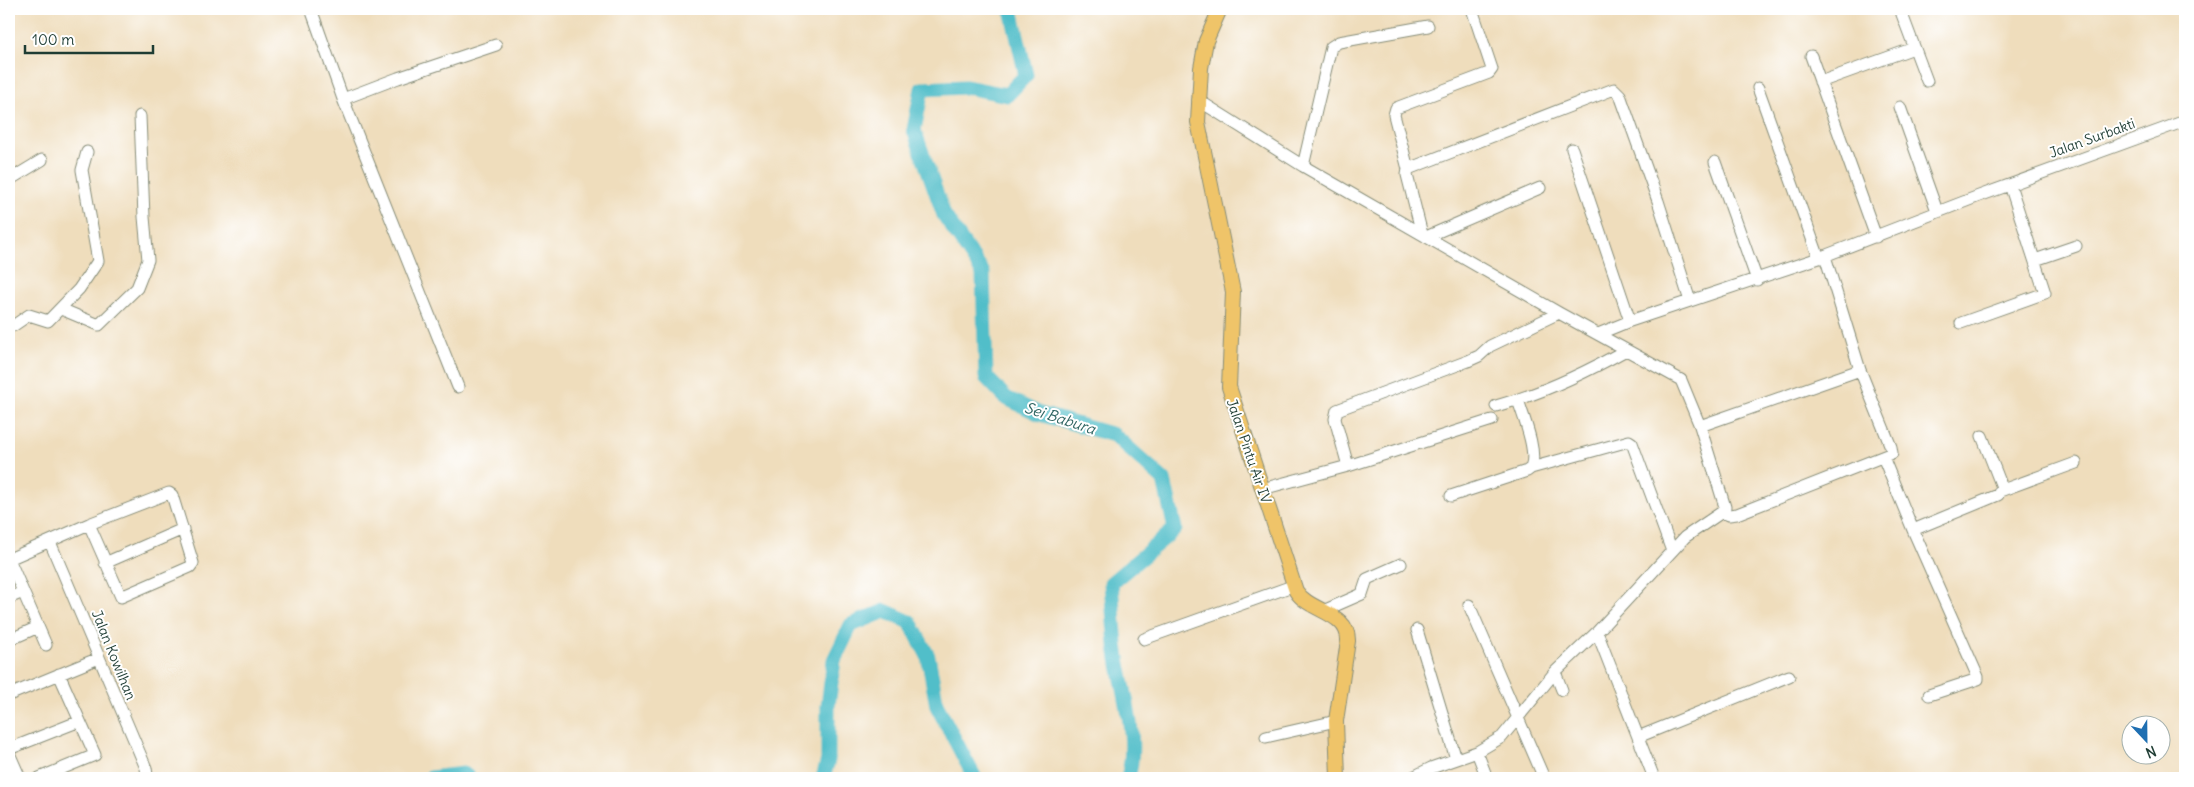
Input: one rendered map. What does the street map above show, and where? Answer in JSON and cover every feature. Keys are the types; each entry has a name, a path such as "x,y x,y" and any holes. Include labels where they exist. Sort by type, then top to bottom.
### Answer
{"main road":[{"name":"Jalan Pintu Air IV","path":"1220,9 1206,41 1201,68 1198,122 1233,292 1229,391 1295,586 1302,597 1341,622 1346,627 1348,634 1336,721 1338,778"}],"street":[{"path":"311,9 343,99 458,387"},
{"path":"1424,236 1407,175 1408,169 1394,115 1396,108 1489,73 1492,69 1472,9"},
{"path":"1900,9 1927,81"},
{"path":"1303,166 1330,49 1333,45 1428,26"},
{"path":"343,99 496,45"},
{"path":"1820,82 1914,48"},
{"path":"1811,56 1876,237"},
{"path":"1722,512 1729,515 1737,514 1892,453 1860,370 1822,257 1758,88"},
{"path":"1408,169 1553,111 1614,89 1620,95 1658,201 1690,301"},
{"path":"1198,100 1303,166 1559,313 1681,380 1700,426 1725,507 1722,512 1685,537 1597,632 1554,672 1502,737 1477,752 1411,778"},
{"path":"1900,107 1938,211"},
{"path":"61,309 99,325 137,288 148,260 140,116"},
{"name":"Jalan Surbakti","path":"1598,334 1630,321 1822,257 1938,211 2185,122"},
{"path":"1572,149 1630,321"},
{"path":"9,326 13,326 29,315 48,321 79,289 98,261 82,170 87,152"},
{"path":"9,180 42,160"},
{"path":"1715,162 1756,280"},
{"path":"1961,323 2044,294 2045,291 2010,185"},
{"path":"1424,236 1540,188"},
{"path":"2035,260 2076,246"},
{"path":"1348,466 1335,420 1338,410 1468,361 1479,356 1490,346 1559,313"},
{"path":"1496,406 1518,400 1593,368 1626,350"},
{"path":"1700,426 1860,370"},
{"path":"1518,400 1531,444 1534,461 1531,468"},
{"path":"1262,489 1348,466 1492,420"},
{"path":"1913,530 1998,495 2002,486 1982,436"},
{"path":"1451,496 1527,471 1531,468 1629,441 1632,443 1672,551"},
{"path":"1883,457 1978,677 1978,679 1929,695"},
{"path":"2000,491 2076,463"},
{"path":"46,646 9,559 89,524 169,494 172,495 193,560 192,565 121,597 89,524"},
{"path":"105,563 183,529"},
{"name":"Jalan Kowilhan","path":"50,542 146,768 147,777"},
{"path":"1323,611 1362,594 1367,579 1401,564"},
{"path":"1144,639 1295,586"},
{"path":"9,598 23,592"},
{"path":"1469,605 1544,778"},
{"path":"9,640 38,627"},
{"path":"1418,630 1456,759"},
{"path":"1597,632 1654,778"},
{"path":"9,695 99,658"},
{"path":"1554,672 1562,690"},
{"path":"39,778 94,756 95,753 59,674"},
{"path":"1638,737 1789,676"},
{"path":"9,750 80,721"},
{"path":"1266,737 1336,721"},
{"path":"1477,752 1487,778"},
{"path":"9,753 20,778"}],"waterway":[{"name":"Sei Babura","path":"1011,9 1026,75 1007,95 966,87 922,89 914,130 944,215 983,273 986,377 1006,398 1040,414 1114,435 1164,480 1175,529 1111,583 1117,652 1131,731 1131,762 1128,778"},
{"name":"Sei Babura","path":"823,778 828,760 828,706 834,660 851,625 885,611 910,622 928,656 937,706 975,778"},
{"name":"Sei Babura","path":"430,778 464,774 469,778"}]}
